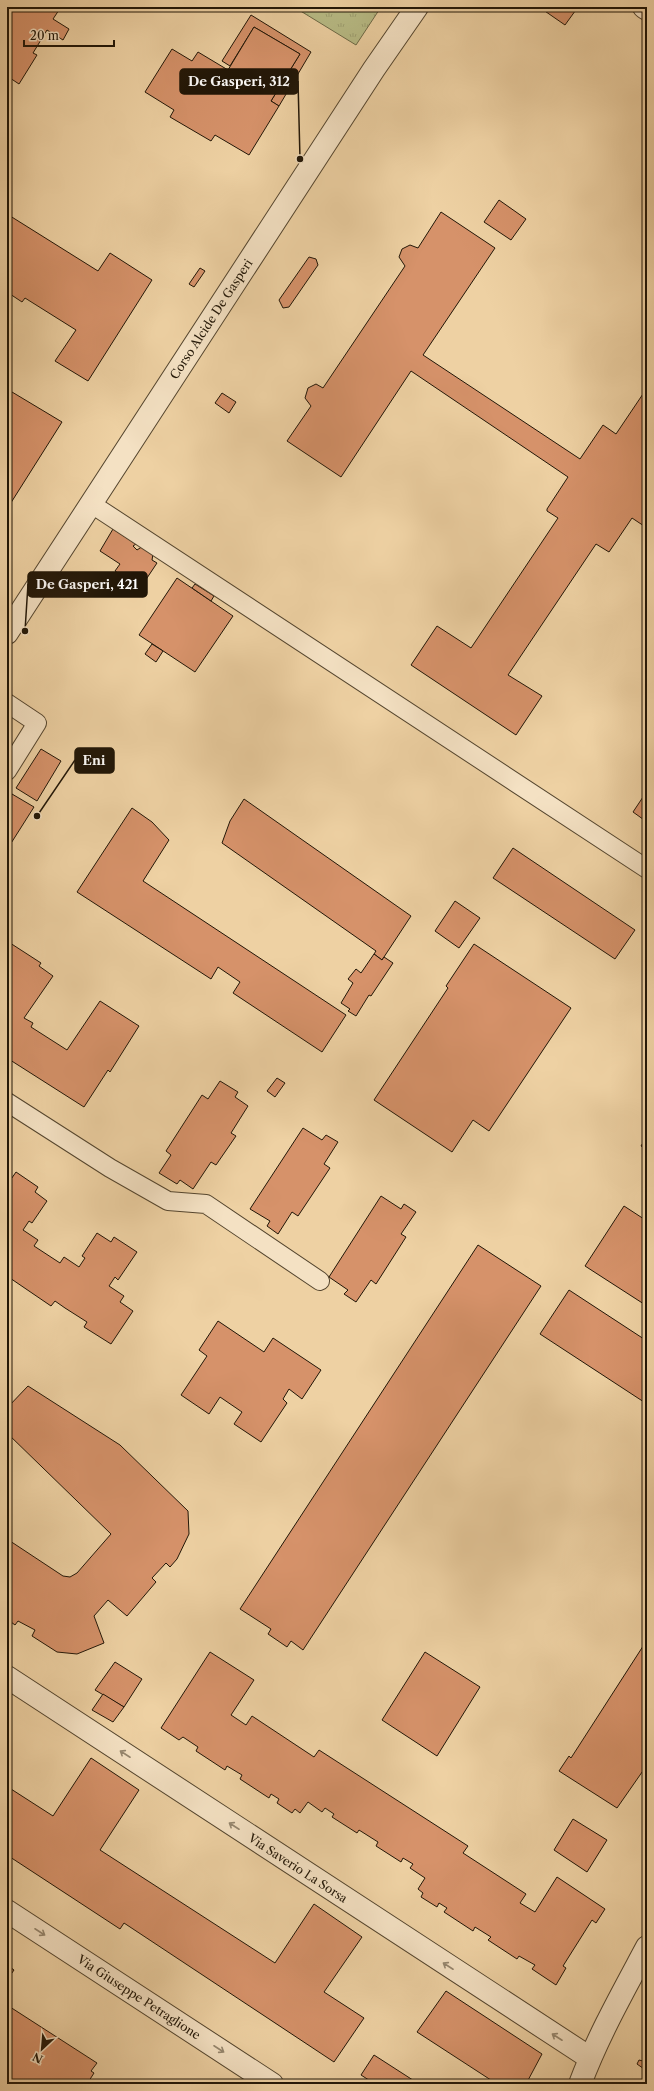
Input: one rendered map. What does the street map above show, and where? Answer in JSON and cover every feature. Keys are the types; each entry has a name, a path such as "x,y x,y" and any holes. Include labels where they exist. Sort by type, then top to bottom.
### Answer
{"street":[{"name":"Corso Alcide De Gasperi","path":"7,633 90,503 374,68 417,7"},
{"name":"Via Saverio La Sorsa","path":"7,1677 590,2058"},
{"name":"Via Giuseppe Petraglione","path":"7,1911 272,2084"},
{"path":"580,2084 590,2058 614,2006 647,1947"}],"lane":[{"path":"90,503 647,869"},
{"path":"7,704 37,723 7,771"},
{"path":"7,1102 110,1168 168,1201 206,1204 320,1281"}],"green space":[{"path":"294,7 381,7 356,45"}],"building":[{"path":"7,7 61,7 53,19 69,29 63,40 47,30 33,53 37,55 19,84 7,76"},
{"path":"539,7 578,7 565,25"},
{"path":"251,15 311,52 279,106 271,101 300,54 254,27 230,66 222,61"},
{"path":"254,27 300,54 271,101 279,106 249,155 215,135 211,141 170,117 174,110 145,92 172,49 192,61 198,52 228,70"},
{"path":"499,200 526,219 511,240 484,222"},
{"path":"441,212 495,248 423,355 580,459 603,425 616,434 647,388 647,495 643,501 647,503 647,528 632,518 609,552 596,544 508,675 542,696 516,735 411,665 437,626 471,648 558,518 547,511 547,509 568,477 411,371 341,477 287,441 311,406 305,398 308,388 316,384 323,388 405,266 399,257 402,249 410,245 418,248"},
{"path":"7,214 98,271 110,253 152,280 88,381 55,361 76,330 25,298 22,302 7,292"},
{"path":"309,257 316,259 318,265 289,307 283,308 279,300"},
{"path":"200,268 205,271 194,287 189,284"},
{"path":"7,389 62,422 7,509"},
{"path":"222,393 236,402 229,413 215,403"},
{"path":"113,529 136,544 133,546 137,550 143,546 153,554 152,560 157,563 141,587 138,586 131,596 112,583 118,573 115,571 120,564 100,551"},
{"path":"177,578 233,616 195,672 139,635"},
{"path":"195,584 214,596 211,601 192,588"},
{"path":"152,644 163,651 156,662 145,654"},
{"path":"41,749 61,761 37,801 16,788"},
{"path":"7,791 12,794 7,802"},
{"path":"647,791 647,822 633,812"},
{"path":"12,794 34,807 8,848 7,802"},
{"path":"244,799 411,916 382,960 374,954 376,951 222,843 230,821"},
{"path":"132,808 152,822 169,840 143,881 346,1015 322,1052 233,993 240,982 218,967 211,979 77,892"},
{"path":"513,848 635,930 615,959 493,878"},
{"path":"455,901 480,918 459,948 435,931"},
{"path":"7,941 41,963 39,966 53,976 24,1018 33,1023 31,1027 67,1050 100,1001 139,1026 110,1072 108,1070 84,1107 7,1058"},
{"path":"474,944 571,1008 489,1131 473,1120 452,1152 374,1100 448,988 446,986"},
{"path":"374,954 382,960 384,957 393,963 371,996 369,995 356,1016 348,1011 350,1009 341,1003 353,983 348,979 356,969 361,973"},
{"path":"277,1078 285,1083 275,1097 267,1091"},
{"path":"220,1081 238,1092 235,1097 248,1106 231,1133 236,1136 216,1165 211,1162 193,1189 180,1180 177,1184 159,1173 171,1155 166,1151 202,1095 208,1099"},
{"path":"303,1128 322,1140 326,1135 338,1142 324,1164 330,1168 298,1216 292,1212 278,1234 267,1226 270,1221 250,1209"},
{"path":"647,1136 647,1149 646,1149 641,1146"},
{"path":"16,1172 38,1187 35,1192 47,1201 32,1223 29,1221 23,1230 38,1240 34,1246 60,1263 64,1257 79,1267 85,1258 82,1256 97,1233 111,1242 114,1237 137,1252 118,1280 115,1277 109,1286 124,1296 120,1302 133,1311 111,1344 84,1327 87,1322 55,1301 51,1306 7,1276 7,1185"},
{"path":"381,1196 401,1209 404,1204 416,1212 401,1234 406,1237 376,1284 371,1280 356,1302 344,1294 348,1290 329,1277"},
{"path":"624,1206 647,1221 647,1306 585,1266"},
{"path":"478,1245 541,1286 303,1650 291,1641 287,1647 268,1634 271,1629 240,1609"},
{"path":"569,1290 647,1341 647,1404 540,1334"},
{"path":"218,1321 264,1352 273,1338 321,1370 302,1399 289,1389 283,1399 287,1403 261,1442 234,1424 242,1412 220,1397 209,1414 181,1395 207,1356 199,1350"},
{"path":"28,1386 120,1445 188,1511 189,1534 177,1559 170,1567 166,1563 152,1578 156,1582 127,1616 108,1600 94,1616 104,1643 77,1654 57,1652 32,1636 35,1630 18,1621 15,1625 7,1619 7,1539 63,1576 70,1577 77,1573 111,1534 7,1433 7,1408"},
{"path":"647,1640 647,1765 617,1808 559,1771 569,1756 571,1758"},
{"path":"210,1652 254,1680 231,1715 246,1725 252,1716 314,1757 319,1750 468,1846 463,1853 526,1894 520,1903 535,1912 557,1877 605,1909 596,1923 592,1920 563,1966 566,1968 556,1985 532,1969 535,1965 519,1956 517,1959 488,1940 491,1937 475,1927 473,1931 444,1912 447,1908 439,1903 437,1907 421,1897 423,1893 418,1889 425,1878 410,1868 413,1864 403,1858 401,1862 376,1846 378,1842 359,1830 357,1833 332,1817 334,1814 325,1808 322,1812 308,1802 300,1813 295,1809 292,1813 277,1803 279,1799 271,1794 269,1798 240,1779 242,1775 227,1766 225,1770 196,1751 198,1747 183,1737 179,1740 161,1728"},
{"path":"425,1652 480,1687 437,1756 382,1720"},
{"path":"115,1662 142,1679 124,1707 95,1690"},
{"path":"103,1694 124,1707 113,1722 92,1710"},
{"path":"91,1758 139,1790 100,1850 275,1963 314,1904 362,1937 324,1992 364,2018 334,2062 124,1923 120,1929 7,1855 7,1794 11,1789 53,1816"},
{"path":"573,1819 607,1840 587,1872 554,1850"},
{"path":"7,1965 14,1970 7,1980"},
{"path":"446,1991 542,2054 526,2084 497,2084 417,2032"},
{"path":"7,2005 97,2063 91,2071 94,2073 87,2084 14,2084 7,2080"},
{"path":"374,2055 419,2084 375,2084 361,2075"},
{"path":"639,2060 647,2062 647,2071 637,2064"}],"place":[{"name":"De Gasperi, 312","path":"300,159"},
{"name":"De Gasperi, 421","path":"25,631"},
{"name":"Eni","path":"37,816"}]}
